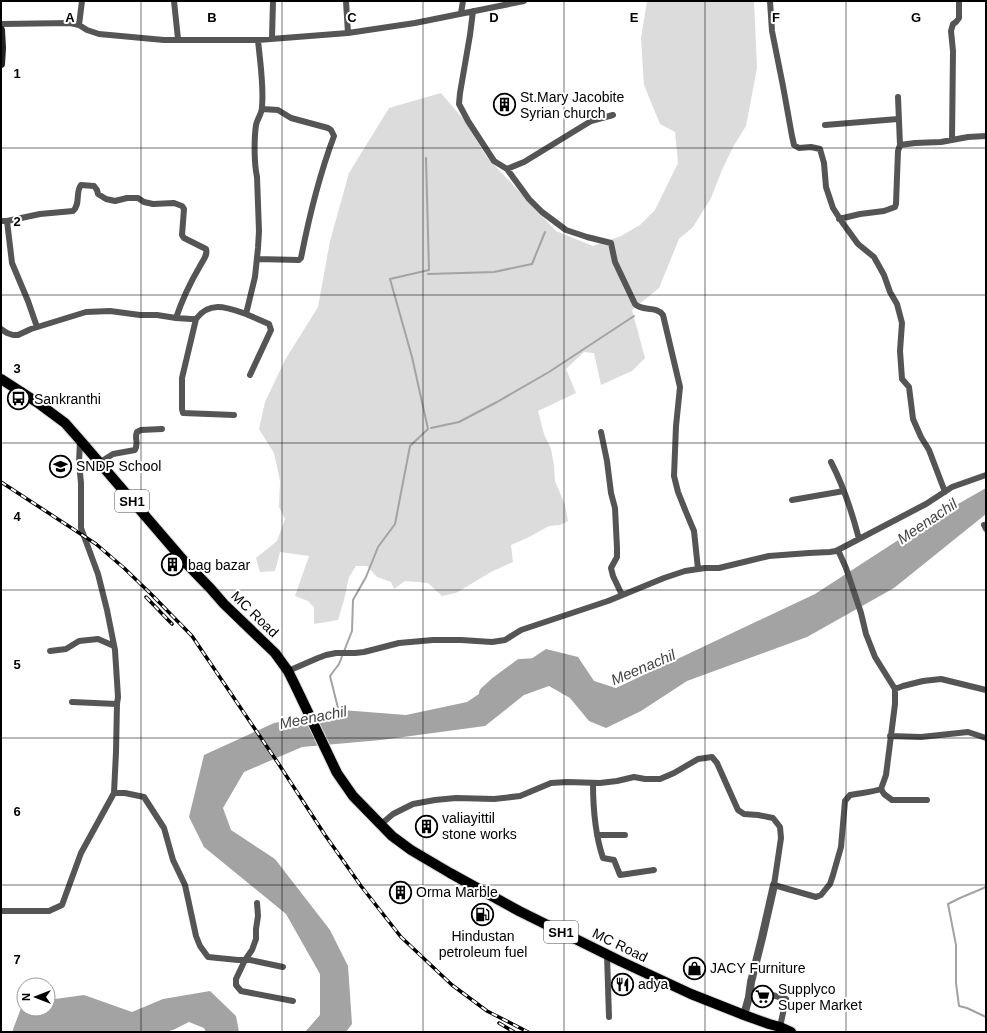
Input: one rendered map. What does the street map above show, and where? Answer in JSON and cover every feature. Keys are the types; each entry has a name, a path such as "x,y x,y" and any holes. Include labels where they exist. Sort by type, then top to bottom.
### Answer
{"main road":[{"path":"1,30 1,64"},
{"name":"MC Road","path":"1,379 65,424 184,561 224,604 275,653 288,671 337,773 353,796 392,836 411,850 450,873 519,911 607,955 691,994 791,1032"}],"street":[{"path":"79,24 82,1"},
{"path":"174,1 178,39"},
{"path":"272,38 273,1"},
{"path":"346,1 348,33"},
{"path":"461,13 462,1"},
{"path":"1,24 70,23 79,24 87,30 99,34 164,40 258,40 348,33 415,23 524,1"},
{"path":"770,1 772,31 794,145 799,148 820,149 824,163 826,187 833,208 839,219 858,244 874,257 897,304 902,323 900,351 902,379 909,387 913,419 929,450 945,492"},
{"path":"952,140 953,51 951,31 953,24 959,18 959,1"},
{"path":"473,11 459,104 468,121 494,161 507,169 529,199 542,212 566,230 587,237 610,242 612,244 615,262 636,304 641,308 660,311 663,315 680,387 676,426 674,476 678,492 694,531 698,569"},
{"path":"246,314 255,277 259,231 255,149 256,124 262,109 262,84 258,40"},
{"path":"839,219 860,214 884,211 895,207 898,151 900,145 898,97"},
{"path":"257,259 299,260 301,258 314,199 334,136 328,128 291,118 278,110 262,109"},
{"path":"507,169 524,162 592,121 613,115"},
{"path":"825,125 898,119"},
{"path":"900,145 941,142 968,137 986,136"},
{"path":"37,327 12,263 4,221 40,214 73,211 76,209 78,204 79,187 81,185 94,186 98,194 110,200 115,201 127,198 138,198 144,202 152,204 174,203 182,206 184,209 182,235 184,238 206,249 207,252 192,278 176,318"},
{"path":"234,415 183,413 182,378 196,319 200,313 210,307 221,306 246,314 269,324 271,330 250,375"},
{"path":"1,329 7,333 18,335 37,327 86,312 110,311 140,315 157,315 196,319"},
{"path":"99,463 113,454 134,450 137,445 137,432 141,430 162,430"},
{"path":"601,432 607,461 611,493 615,508 617,548 616,557 611,568 622,595"},
{"path":"1,911 49,911 62,905 81,853 114,793 118,697 114,646 98,574 81,528 81,483 79,463 80,440"},
{"path":"831,462 839,478 851,510 859,539"},
{"path":"288,671 326,655 364,652 412,641 461,640 492,642 505,640 521,630 608,601 675,574 698,569 719,568 770,556 809,552 830,552 838,550 926,504 952,487 986,475"},
{"path":"792,500 844,491"},
{"path":"838,550 846,568 861,613 866,634 875,657 895,689 895,704 886,775 881,789"},
{"path":"50,651 66,649 78,641 98,639 114,646"},
{"path":"895,689 923,681 941,679 986,690"},
{"path":"72,702 117,704"},
{"path":"890,736 921,737 968,732 986,738"},
{"path":"380,825 392,814 413,804 456,798 520,796 551,784 567,782 593,783 617,781 634,777 660,779 674,773 698,759 712,757 717,763 738,810 744,814 772,818 780,827 781,838 774,885 744,1015"},
{"path":"593,783 593,802 597,835 603,858 614,860 620,874 654,870"},
{"path":"881,789 884,794 892,800 927,800"},
{"path":"774,885 816,897 821,895 830,884 841,847 845,802 850,795 881,789"},
{"path":"114,793 125,793 144,797 164,828 173,860 185,885 196,936 200,946 208,957 250,960 283,967"},
{"path":"597,835 625,835"},
{"path":"257,903 258,916 256,939 252,950 245,960 236,979 236,985 241,991 293,1000"},
{"path":"607,955 609,1017"},
{"path":"762,992 786,999 780,1027"}],"shaded area":[{"path":"647,1 754,1 757,68 746,126 733,147 711,198 693,227 679,239 659,288 632,310 645,358 632,371 601,385 594,353 584,352 566,369 576,393 538,411 544,434 551,449 555,481 565,505 568,521 560,525 549,526 511,545 513,562 491,572 456,593 442,596 428,583 405,581 394,589 391,582 377,577 367,566 356,566 349,577 338,620 314,624 314,607 308,601 295,596 309,556 280,552 275,571 260,572 256,558 277,541 285,519 279,507 280,481 274,453 259,429 265,402 285,360 318,307 330,241 349,173 389,108 441,93 464,120 486,156 556,231 593,246 621,236 640,225 655,210 678,163 675,132 660,124 644,85 641,38"}],"water":[{"path":"986,488 986,514 894,588 807,637 687,681 641,711 606,728 589,721 570,698 549,686 524,695 485,726 381,740 302,747 244,772 223,808 231,830 275,859 330,930 348,966 352,1024 346,1032 305,1032 320,1015 320,974 286,914 204,847 189,817 204,755 274,723 342,710 406,715 467,702 546,649 578,657 594,681 616,688 815,594 923,524"},
{"path":"210,991 236,1016 239,1032 206,1032 204,1028 189,1022 173,1030 165,1032 12,1032 18,1017 56,1017 56,999 84,995 132,1012 163,999"}],"waterway":[{"path":"339,712 330,676 339,664 352,631 353,600 366,577 378,547 395,524 410,446 428,429 412,357 390,279 429,270 426,158"},
{"path":"428,274 494,272 532,264 545,232"},
{"path":"431,428 459,422 497,402 549,372 634,316"},
{"name":"Meenachil","path":"485,693 520,665 539,664"},
{"path":"986,887 948,904 956,945 956,983 959,1006 986,1017"}],"railway":[{"path":"1,482 96,544 124,568 192,636 325,835 361,886 401,937 452,985 487,1011 528,1032"},
{"path":"146,597 172,624"},
{"path":"499,1023 514,1032"}],"place":[{"name":"St.Mary Jacobite Syrian church","path":"504,105"},
{"name":"Sankranthi","path":"18,399"},
{"name":"SNDP School","path":"60,466"},
{"name":"bag bazar","path":"173,565"},
{"name":"valiayittil stone works","path":"426,826"},
{"name":"Orma Marble","path":"401,892"},
{"name":"Hindustan petroleum fuel","path":"483,914"},
{"name":"JACY Furniture","path":"695,968"},
{"name":"adya","path":"622,984"},
{"name":"Supplyco Super Market","path":"762,997"}]}
